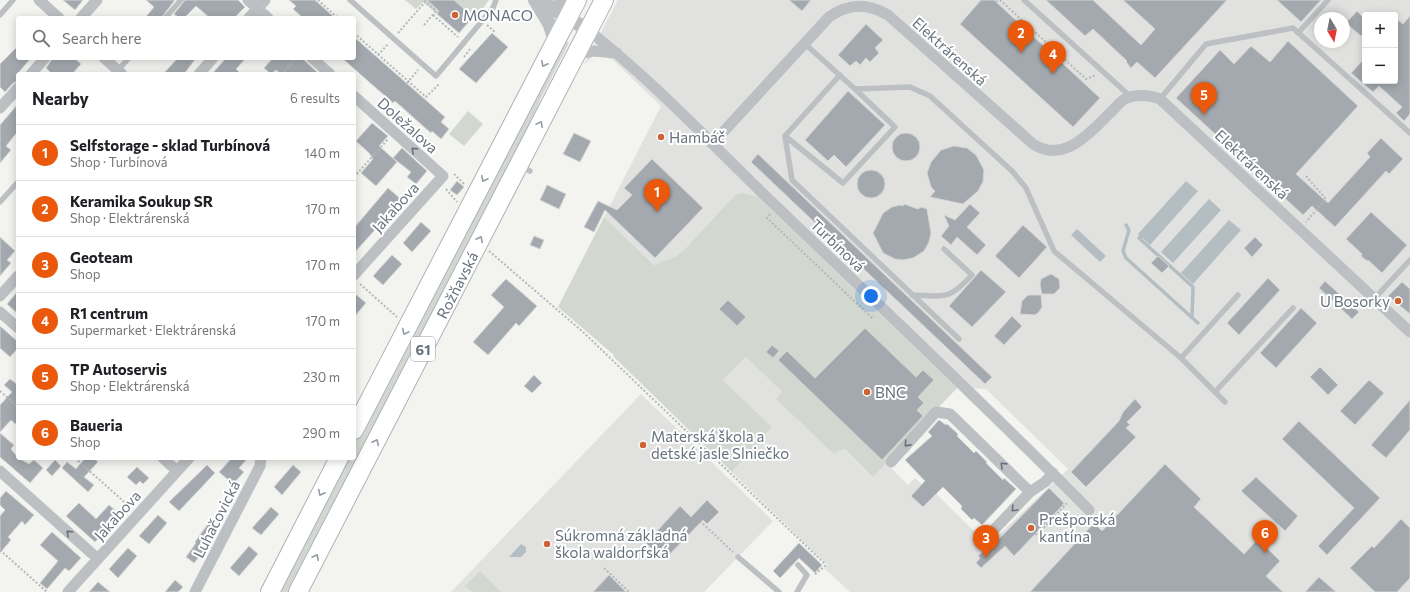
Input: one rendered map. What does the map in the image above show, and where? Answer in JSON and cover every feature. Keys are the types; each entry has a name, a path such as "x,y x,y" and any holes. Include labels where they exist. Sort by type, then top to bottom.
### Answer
{"main road":[{"name":"Rožňavská","path":"356,426 555,42 564,6 577,0"},
{"name":"Rožňavská","path":"298,592 524,167 576,55 604,0"},
{"path":"270,592 339,460"}],"street":[{"path":"39,0 57,16"},
{"path":"83,16 97,0"},
{"path":"248,0 266,16"},
{"path":"251,16 265,0"},
{"path":"535,0 550,25 555,42"},
{"path":"539,0 564,6 588,30"},
{"name":"Elektrárenská","path":"712,144 804,43 829,17 847,3 870,7 888,15 984,102 1033,144 1040,147 1057,150 1076,144 1123,100 1131,97"},
{"name":"Turbínová","path":"588,30 618,53 882,307 1053,473 1089,510"},
{"path":"576,55 593,51 618,53"},
{"path":"33,72 43,60"},
{"path":"106,60 117,72"},
{"path":"201,72 211,60"},
{"path":"314,60 328,72"},
{"path":"0,108 16,90"},
{"path":"1131,97 1145,96 1160,99"},
{"name":"Doležalova","path":"356,98 443,176"},
{"name":"Elektrárenská","path":"1160,99 1410,332"},
{"name":"Jakabova","path":"356,277 443,176"},
{"path":"0,296 16,278"},
{"path":"0,312 16,326"},
{"path":"891,462 936,412 950,414 1030,492"},
{"path":"165,460 177,471"},
{"name":"Jakabova","path":"68,592 187,460"},
{"name":"Luhačovická","path":"195,592 260,466 261,460"},
{"path":"0,471 98,559"},
{"path":"986,538 1030,492 1045,482 1053,473"}],"lane":[{"path":"0,15 13,0"},
{"path":"167,16 181,0"},
{"path":"350,0 436,76 493,8 496,0"},
{"path":"1024,0 1131,97"},
{"path":"1298,33 1328,0"},
{"path":"1160,99 1206,44 1293,28 1410,133"},
{"path":"785,136 842,183 896,127 804,43"},
{"path":"119,72 128,60"},
{"path":"785,136 840,75"},
{"path":"855,88 910,87 930,96 1012,171 1026,188 1054,251 1180,358 1224,402"},
{"path":"785,136 792,180 959,338"},
{"path":"0,202 16,184"},
{"path":"912,295 945,296 957,291 972,275 944,249"},
{"path":"1374,299 1410,260"},
{"path":"1180,358 1238,295"},
{"path":"1215,392 1293,308"},
{"path":"738,557 779,592"},
{"path":"797,592 807,575 798,565"}],"path":[{"path":"318,0 336,16"},
{"path":"378,55 425,1 436,11 424,25"},
{"path":"998,1 1086,79 1103,73"},
{"path":"433,15 459,38 468,37"},
{"path":"284,72 294,60"},
{"path":"407,83 423,65"},
{"path":"356,175 394,132"},
{"path":"443,176 443,186 461,207"},
{"path":"1300,229 1326,199 1306,176"},
{"path":"774,211 767,218 872,318 882,307"},
{"path":"487,249 583,332 824,563 825,566 814,575 807,575"},
{"path":"356,279 402,322"},
{"path":"0,391 16,405"},
{"path":"77,460 131,508"},
{"path":"1035,534 1037,535 1068,504 1063,499"},
{"path":"700,521 738,557"},
{"path":"0,550 47,592"},
{"path":"604,568 629,592"}],"shaded area":[{"path":"405,0 427,0 439,11 437,14 423,2 416,9"},
{"path":"454,0 489,0 475,19"},
{"path":"618,0 1410,0 1410,592 850,592 824,568 827,565 732,472 772,427 723,380 746,357 782,392 777,399 834,453 845,449 873,476 886,463 908,485 915,478 922,484 924,482 988,545 1068,469 986,389 956,388 758,197 734,196 684,250 676,256 654,265 604,217 661,106 613,60 603,56 594,56 584,64"},
{"path":"564,39 569,43 540,100 521,148 291,592 278,592 343,460 356,460 356,435 470,222"},
{"path":"468,111 483,124 464,146 449,134"},
{"path":"1186,181 1198,191 1150,245 1138,234"},
{"path":"741,193 758,197 957,388 873,477 845,449 834,454 776,399 782,392 746,357 723,380 772,427 732,472 613,356 614,355 558,307 604,217 654,265 676,256 684,250 734,196"},
{"path":"1209,199 1221,210 1173,263 1161,252"},
{"path":"1229,220 1241,230 1193,284 1181,273"},
{"path":"1077,229 1106,256 1100,262 1071,235"},
{"name":"Materská škola a detské jasle Slniečko","path":"641,394 773,521 704,592 451,592"},
{"path":"521,544 526,547 526,552 521,557 509,557"},
{"path":"480,571 501,592 472,592 465,586"}],"building":[{"path":"63,0 83,0 75,10"},
{"path":"146,0 175,0 163,16 147,16 154,7"},
{"path":"185,0 238,0 245,7 236,16 208,16 196,6 186,16 176,16 174,14"},
{"path":"289,0 315,0 333,16 301,16 293,9 296,6"},
{"name":"MONACO","path":"427,0 454,0 473,17 459,33 437,14 439,11"},
{"path":"789,0 811,0 802,11"},
{"path":"981,0 994,0 1100,98 1073,127 960,24"},
{"path":"1046,0 1093,0 1141,45 1155,29 1123,0 1227,0 1155,78 1137,62 1131,68 1126,62 1127,61 1093,29 1085,36"},
{"path":"1277,0 1321,0 1301,22"},
{"path":"1357,11 1362,16 1361,36 1350,26 1350,19"},
{"path":"1410,16 1410,114 1404,121 1396,113 1402,107 1379,86 1373,92 1364,84 1398,84 1398,20 1403,24"},
{"path":"866,24 883,40 875,48 879,53 870,62 866,58 860,65 856,61 850,66 838,55"},
{"path":"492,33 508,47 476,83 459,69"},
{"path":"356,39 445,117 441,122 449,129 441,139 432,131 431,133 395,101 393,103 344,60 356,60"},
{"path":"1288,41 1358,106 1296,174 1328,203 1370,157 1367,153 1381,138 1403,159 1389,174 1386,171 1335,227 1312,206 1303,215 1176,98 1220,50 1234,64 1251,46 1270,62"},
{"path":"16,48 16,60 29,60 19,72 16,72 16,82 5,92 0,87 0,64"},
{"path":"52,60 76,60 81,64 74,72 50,72 46,68"},
{"path":"176,60 194,60 186,72 165,72"},
{"path":"224,60 244,60 236,69 239,72 214,72"},
{"path":"271,60 304,60 317,72 278,72 276,70 274,72 269,72 264,68"},
{"path":"1362,61 1362,82 1351,73"},
{"path":"848,91 885,125 846,167 834,155 828,161 805,140"},
{"path":"16,106 16,134 6,146 11,150 0,163 0,125"},
{"path":"372,123 388,136 379,146 397,162 376,186 361,173 373,159 369,153 356,141"},
{"path":"574,133 591,141 580,162 563,154"},
{"path":"906,133 916,137 920,147 916,157 906,161 896,157 892,147 896,137"},
{"path":"954,146 967,148 976,155 984,170 983,182 978,191 963,204 930,197 935,191 931,187 927,173 931,162 941,150"},
{"path":"402,148 427,171 416,184 407,177 411,172 393,158"},
{"path":"758,154 992,377 985,384 751,162"},
{"path":"652,159 703,208 655,258 605,210 594,232 584,227 598,201 617,210 632,195 624,188"},
{"path":"871,170 881,174 885,184 881,194 871,198 861,194 857,184 861,174"},
{"path":"457,181 464,187 457,195 450,190"},
{"path":"547,185 566,194 559,209 540,200"},
{"path":"388,188 402,200 356,251 356,226"},
{"path":"904,204 918,209 921,207 927,209 931,233 929,242 924,251 913,258 903,260 895,259 883,253 873,233 883,213 892,207 900,205 903,206"},
{"path":"970,204 980,213 967,227 986,245 977,255 957,237 951,245 941,236 949,226 944,215 955,220"},
{"path":"1371,212 1407,245 1382,273 1368,260 1367,261 1361,256 1362,254 1346,239"},
{"path":"421,222 431,231 412,252 403,243"},
{"path":"1023,225 1047,247 1019,278 995,256"},
{"path":"534,236 544,240 540,249 530,245"},
{"path":"0,237 15,251 7,260 11,263 0,276"},
{"path":"1255,237 1263,245 1252,257 1244,248"},
{"path":"392,255 402,264 383,285 373,276"},
{"path":"1158,256 1169,266 1162,273 1151,263"},
{"path":"981,270 1006,292 972,327 949,306"},
{"path":"1051,274 1059,279 1060,288 1054,294 1042,294 1040,285 1041,279"},
{"path":"1268,278 1280,290 1239,335 1227,323"},
{"path":"506,279 537,306 519,326 516,323 488,355 473,342 504,307 491,295"},
{"path":"1325,281 1359,312 1352,319 1319,288"},
{"path":"1402,282 1410,289 1410,314 1388,296"},
{"path":"16,293 16,312 7,304"},
{"path":"356,295 366,303 356,315"},
{"path":"1028,295 1041,295 1042,307 1035,315 1020,314 1022,301"},
{"path":"728,300 746,317 737,326 719,309"},
{"path":"1301,308 1317,323 1276,368 1260,353"},
{"path":"1012,316 1022,326 1004,345 994,336"},
{"path":"0,326 16,340 16,350 10,357 0,348"},
{"name":"BNC","path":"865,328 916,377 923,370 934,380 918,397 924,403 917,410 923,416 882,460 778,360 787,351 815,378"},
{"path":"772,345 779,351 773,358 766,352"},
{"path":"1320,367 1338,385 1328,395 1310,377"},
{"path":"534,375 542,383 532,393 524,386"},
{"path":"10,379 16,384 16,424 11,420 0,432 0,405 12,392 4,385"},
{"path":"1369,380 1384,393 1355,425 1340,411"},
{"path":"1135,399 1142,407 1127,422 1130,425 1126,428 1136,437 1086,487 1071,472 1119,421 1123,412"},
{"path":"1410,400 1410,430 1386,458 1371,445"},
{"path":"939,420 946,425 947,424 958,434 957,436 974,453 976,451 1003,480 1004,478 1016,489 982,525 974,518 972,520 961,509 962,506 943,487 923,507 911,496 925,481 905,460 932,436 928,432"},
{"path":"1299,421 1380,498 1327,555 1318,546 1354,508 1282,439"},
{"path":"0,433 14,445 11,449 16,455 16,460 22,460 29,464 34,460 43,468 30,483 0,457"},
{"path":"55,460 61,466 52,476 46,470"},
{"path":"83,460 96,460 98,462 84,477 94,485 88,492 62,468 67,462 76,469"},
{"path":"230,460 246,460 239,468 244,472 233,484 219,472"},
{"path":"1165,464 1201,499 1194,507 1244,554 1258,539 1280,561 1266,576 1283,592 1030,592 1094,523 1102,531"},
{"path":"207,465 215,473 179,511 169,502"},
{"path":"293,465 301,472 282,495 274,487"},
{"path":"137,467 149,478 143,484 140,481 136,485 127,477"},
{"path":"1256,477 1298,516 1285,531 1241,491"},
{"path":"1049,488 1064,503 1061,507 1014,556 1005,546 981,568 976,563 980,558 978,556 986,549 987,551"},
{"path":"6,491 34,515 25,525 22,521 8,537 11,540 0,553 0,516 5,510 0,505 0,498"},
{"path":"707,500 719,512 707,524 703,520 664,560 646,543 680,506 691,517"},
{"path":"79,503 96,519 109,505 120,514 95,542 66,516"},
{"path":"271,507 279,514 261,535 252,528"},
{"path":"158,515 167,523 149,544 139,536"},
{"path":"1401,519 1410,528 1410,578 1397,592 1375,592 1350,568 1372,546 1374,548"},
{"path":"210,521 218,526 202,550 204,551 194,563 186,557"},
{"path":"52,532 81,558 69,571 65,568 47,589 40,583 58,561 40,545"},
{"path":"799,543 822,565 815,573 799,558 780,578 773,571"},
{"path":"249,546 258,554 239,576 230,568"},
{"path":"128,548 137,556 118,578 109,569"},
{"path":"609,575 626,592 593,592"},
{"path":"1319,577 1336,592 1305,592"},
{"path":"175,580 183,587 178,592 165,592"},
{"path":"98,582 110,592 89,592"}],"waterway":[{"path":"1126,225 1129,230 1123,251 1126,258 1198,323"},
{"path":"1141,236 1139,238 1193,287 1192,318"}],"place":[{"name":"MONACO","path":"455,15"},
{"name":"Keramika Soukup SR","path":"1021,53"},
{"name":"R1 centrum","path":"1053,74"},
{"name":"TP Autoservis","path":"1204,115"},
{"name":"Hambáč","path":"661,137"},
{"name":"Selfstorage - sklad Turbínová","path":"657,212"},
{"name":"U Bosorky","path":"1398,301"},
{"name":"BNC","path":"867,392"},
{"name":"Materská škola a detské jasle Slniečko","path":"643,445"},
{"name":"Prešporská kantína","path":"1031,528"},
{"name":"Súkromná základná škola waldorfská","path":"547,544"},
{"name":"Baueria","path":"1265,553"},
{"name":"Geoteam","path":"986,558"}]}
